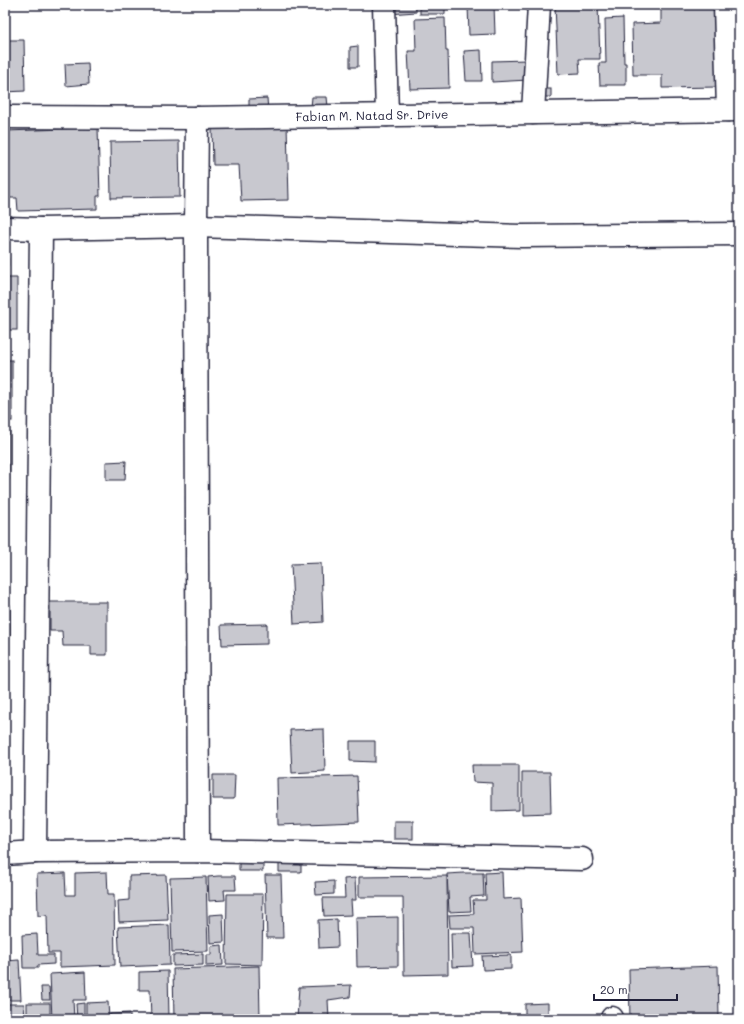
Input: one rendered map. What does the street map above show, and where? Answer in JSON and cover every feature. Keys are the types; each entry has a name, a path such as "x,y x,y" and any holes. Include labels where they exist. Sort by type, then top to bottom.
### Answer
{"street":[{"path":"384,5 387,115"},
{"path":"532,113 539,5"},
{"path":"725,5 734,110"},
{"name":"Fabian M. Natad Sr. Drive","path":"5,117 197,118 734,110"},
{"path":"197,118 198,851"},
{"path":"5,228 196,226 522,236 739,234"},
{"path":"35,852 41,228"},
{"path":"5,854 35,852 198,851 582,859"}],"building":[{"path":"388,5 416,5 416,12 389,14"},
{"path":"420,5 445,5 445,14 420,14"},
{"path":"468,5 494,5 495,34 469,35"},
{"path":"555,5 598,5 600,59 579,59 580,73 558,74"},
{"path":"661,5 716,5 717,87 662,88 662,75 633,75 632,24 661,23"},
{"path":"445,18 449,88 410,89 408,51 416,51 415,19"},
{"path":"623,18 626,85 600,85 599,63 606,63 605,19"},
{"path":"5,40 24,40 25,91 5,92"},
{"path":"358,46 358,67 350,67 350,47"},
{"path":"736,46 739,46 739,63 736,63"},
{"path":"481,50 482,81 466,81 464,51"},
{"path":"527,60 528,80 492,82 492,61"},
{"path":"88,63 89,84 66,86 65,64"},
{"path":"542,89 551,89 551,97 542,97"},
{"path":"312,97 327,97 328,107 311,107"},
{"path":"267,98 268,111 249,112 249,99"},
{"path":"287,125 289,200 241,201 239,165 213,165 212,127"},
{"path":"98,128 100,196 97,196 97,209 18,211 17,198 6,198 5,131"},
{"path":"179,141 180,197 111,198 110,142"},
{"path":"5,258 8,258 8,266 5,267"},
{"path":"5,278 17,278 17,330 5,330"},
{"path":"5,360 12,360 12,421 5,421"},
{"path":"5,431 9,431 9,480 5,480"},
{"path":"126,461 125,480 106,480 106,462"},
{"path":"321,563 323,622 294,624 291,564"},
{"path":"50,602 107,602 107,655 91,655 91,646 63,646 62,631 50,631"},
{"path":"5,605 10,605 10,636 5,636"},
{"path":"267,624 267,644 222,645 221,625"},
{"path":"324,729 325,771 292,773 290,730"},
{"path":"350,741 375,741 375,762 350,761"},
{"path":"472,765 519,765 519,810 492,811 492,783 473,782"},
{"path":"522,772 550,772 551,813 522,814"},
{"path":"213,775 235,775 234,799 213,799"},
{"path":"357,776 359,822 278,825 277,778"},
{"path":"394,821 413,821 413,839 394,839"},
{"path":"263,856 263,871 239,871 239,857"},
{"path":"301,858 301,872 279,872 279,859"},
{"path":"107,872 108,894 114,894 115,965 60,967 60,953 48,953 47,915 38,916 37,874 65,873 66,895 75,895 75,873"},
{"path":"502,872 503,899 521,898 523,952 475,954 474,928 450,928 449,915 474,914 473,900 486,900 485,873"},
{"path":"483,873 484,896 470,897 471,911 449,912 447,874"},
{"path":"166,875 168,920 119,922 118,901 129,900 129,876"},
{"path":"265,875 281,875 283,938 267,938"},
{"path":"235,876 236,890 224,890 225,900 209,901 208,877"},
{"path":"447,876 448,974 404,975 403,897 359,897 359,877"},
{"path":"206,877 208,951 172,952 170,878"},
{"path":"355,878 356,900 351,900 352,915 324,916 323,898 345,898 344,879"},
{"path":"334,881 334,894 316,895 315,882"},
{"path":"227,894 263,894 262,965 226,964"},
{"path":"223,914 224,942 210,943 209,915"},
{"path":"398,917 398,966 357,967 356,918"},
{"path":"337,919 338,947 319,948 318,920"},
{"path":"169,925 170,965 120,967 118,927"},
{"path":"451,933 471,933 473,966 452,967"},
{"path":"37,934 38,955 54,955 54,964 38,965 38,968 23,968 22,935"},
{"path":"222,945 223,965 206,966 206,955 211,955 211,946"},
{"path":"203,954 203,965 173,966 173,955"},
{"path":"511,955 511,969 483,970 482,956"},
{"path":"19,960 21,1000 5,1000 5,961"},
{"path":"259,966 260,1019 174,1019 173,969"},
{"path":"718,966 719,1019 630,1019 629,969"},
{"path":"168,971 169,1019 151,1019 150,990 139,990 139,972"},
{"path":"85,972 86,1000 73,1000 74,1019 52,1019 50,974"},
{"path":"351,985 350,997 328,1000 329,1019 297,1019 299,987"},
{"path":"41,987 49,987 50,1000 42,1000"},
{"path":"108,1002 109,1019 86,1019 86,1003"},
{"path":"27,1003 50,1003 50,1019 27,1019"},
{"path":"84,1003 84,1019 77,1019 76,1004"},
{"path":"548,1003 548,1017 554,1016 554,1019 496,1018 525,1017 525,1004"},
{"path":"5,1004 24,1004 25,1019 5,1019"},
{"path":"130,1013 130,1019 111,1019 110,1014"}]}
